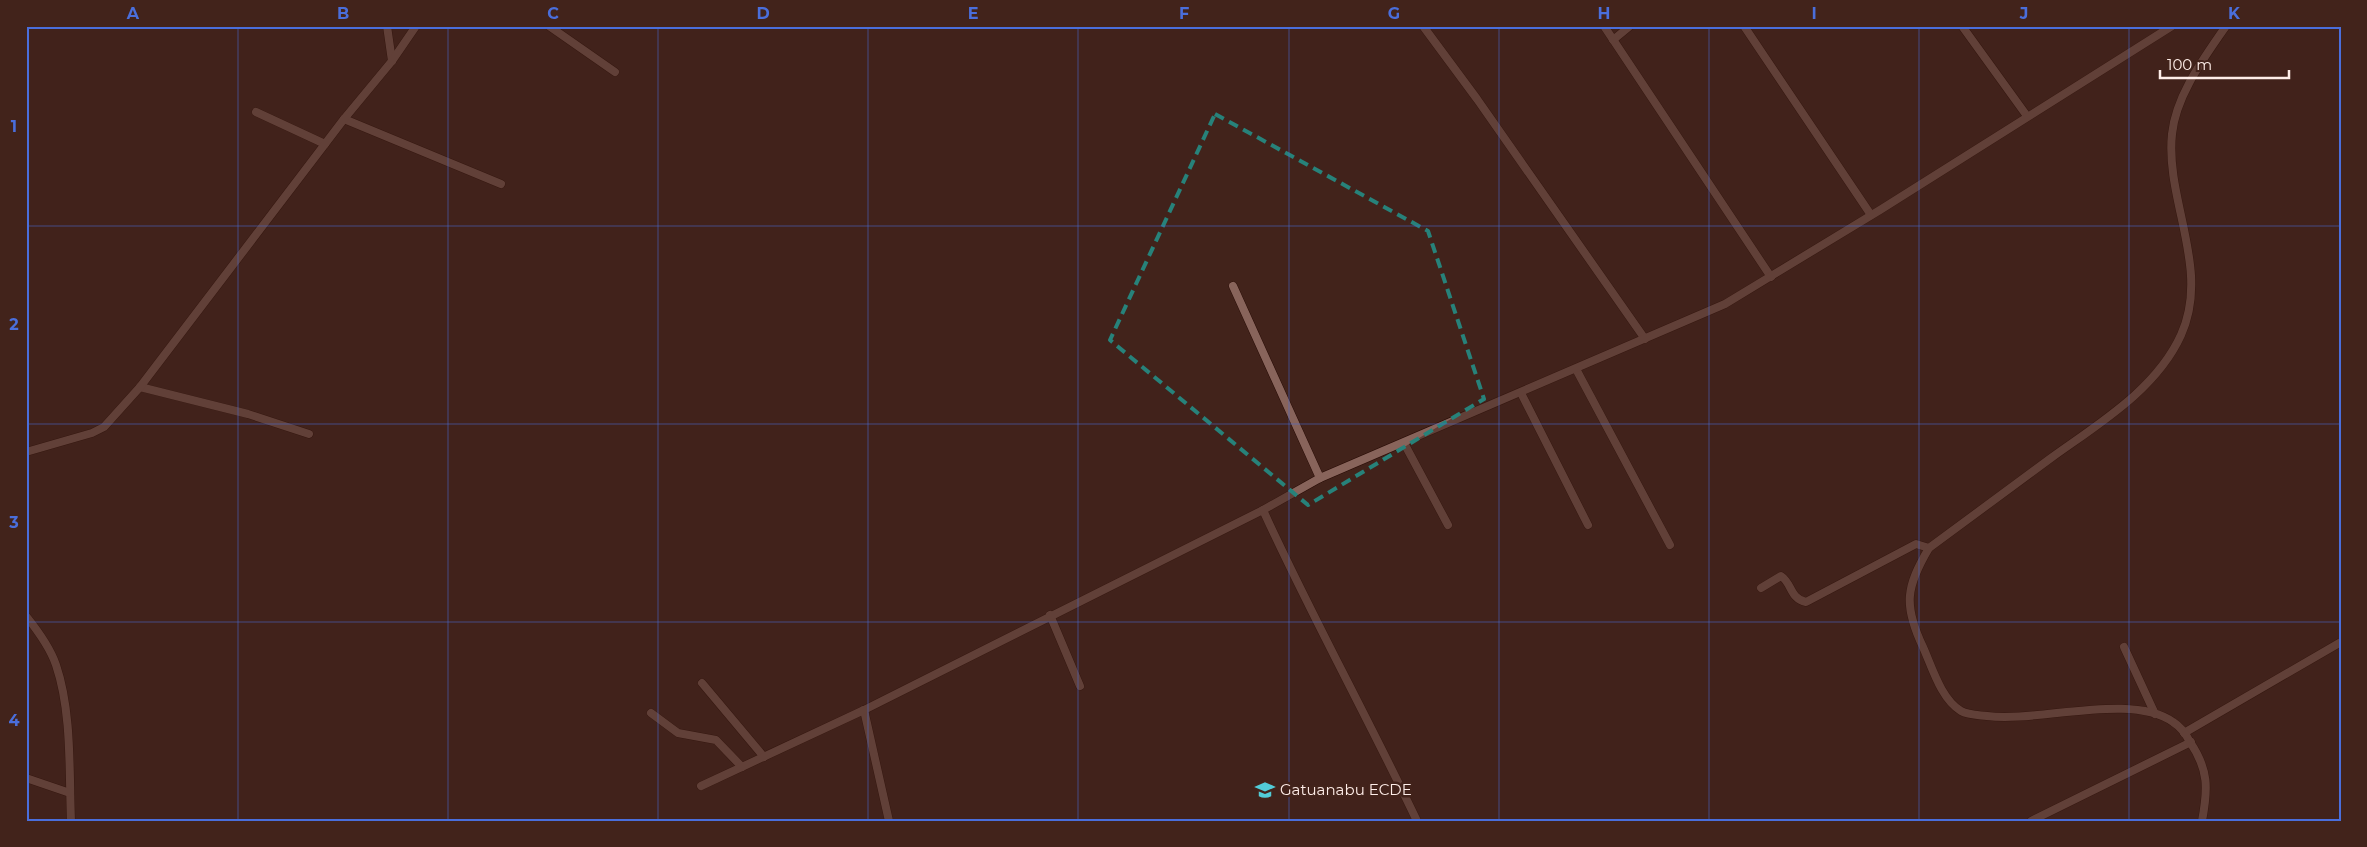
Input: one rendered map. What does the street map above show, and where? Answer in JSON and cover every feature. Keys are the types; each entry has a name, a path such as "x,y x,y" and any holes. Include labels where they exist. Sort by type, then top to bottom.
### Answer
{"street":[{"path":"387,26 392,61"},
{"path":"26,452 92,433 104,427 140,387 344,119 392,61 416,26"},
{"path":"549,26 615,72"},
{"path":"1423,26 1477,99 1645,339"},
{"path":"1604,26 1771,277"},
{"path":"1613,40 1630,26"},
{"path":"1744,26 1871,215"},
{"path":"1962,26 2027,116"},
{"path":"701,786 864,710 1262,510 1320,478 1725,304 1871,215 2172,26"},
{"path":"2202,821 2207,793 2206,774 2201,759 2184,733 2172,720 2134,710 2103,709 2018,718 1996,718 1963,712 1952,705 1913,627 1910,610 1912,582 1917,566 1929,548 2118,410 2160,371 2173,351 2188,315 2191,268 2172,164 2172,134 2181,102 2206,55 2226,26"},
{"path":"256,112 325,144"},
{"path":"344,119 501,184"},
{"path":"1232,286 1320,478"},
{"path":"1576,369 1670,544"},
{"path":"140,387 248,414 309,434"},
{"path":"1521,393 1588,525"},
{"path":"1404,443 1448,525"},
{"path":"1262,510 1296,584 1374,732 1417,821"},
{"path":"1761,588 1781,576 1798,600 1806,602 1916,544 1929,548"},
{"path":"1050,615 1080,686"},
{"path":"26,616 42,636 56,665 68,726 71,821"},
{"path":"2184,733 2341,642"},
{"path":"2124,647 2155,714"},
{"path":"702,683 764,757"},
{"path":"864,710 889,821"},
{"path":"651,713 678,733 716,740 742,767"},
{"path":"2031,821 2190,742"},
{"path":"26,778 70,793"}],"highlighted area":[{"path":"1215,114 1428,231 1484,399 1308,505 1110,340"}],"place":[{"name":"Gatuanabu ECDE","path":"1265,790"}]}
